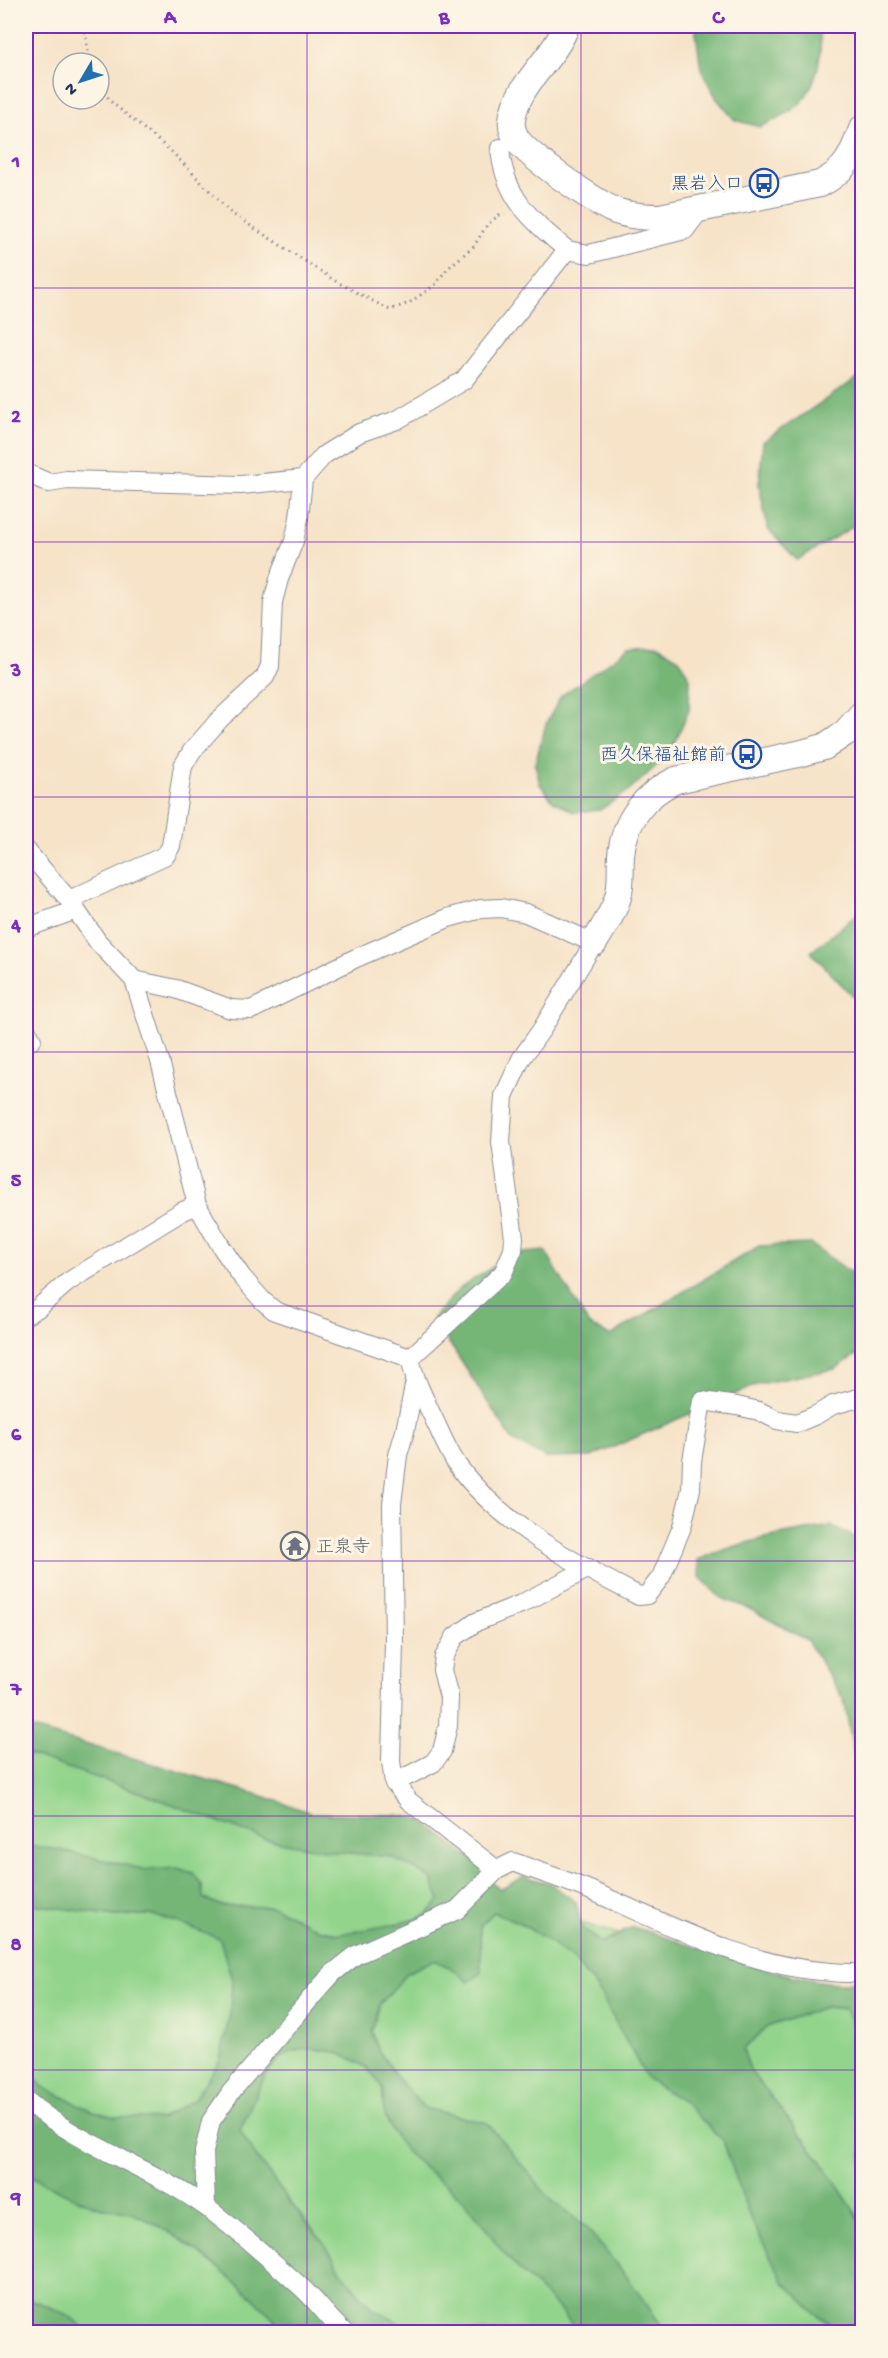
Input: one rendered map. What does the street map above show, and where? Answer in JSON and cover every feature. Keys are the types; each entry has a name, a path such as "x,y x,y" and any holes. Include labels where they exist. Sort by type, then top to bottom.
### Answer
{"street":[{"path":"566,26 557,46 516,103 511,122 517,140 524,148 611,209 634,216 647,217 700,210 819,184 835,176 849,161 862,129"},
{"path":"500,148 502,170 514,195 532,220 567,250 589,254 685,230 700,210"},
{"path":"26,928 166,855 171,846 183,766 192,751 219,720 265,677 270,666 273,602 279,579 294,541 303,479 313,465 324,455 359,433 397,420 464,380 567,250"},
{"path":"26,473 49,483 67,480 241,486 303,479"},
{"path":"410,1358 493,1284 509,1262 514,1238 501,1142 504,1096 521,1059 594,943 617,899 625,833 634,815 648,796 659,787 676,780 824,747 845,733 862,714"},
{"path":"26,850 72,905 98,942 134,980 160,1060 197,1205 242,1277 275,1311 410,1358"},
{"path":"134,980 176,989 231,1009 251,1010 356,958 448,918 465,912 492,908 526,913 594,943"},
{"path":"26,1315 38,1308 68,1282 181,1212 197,1205"},
{"path":"410,1358 415,1381 450,1453 480,1492 561,1554 639,1596 647,1595 653,1590 661,1577 682,1527 687,1509 702,1401 759,1411 777,1420 797,1423 833,1405 862,1397"},
{"path":"415,1381 398,1455 392,1504 394,1641 391,1761 394,1783 409,1801 497,1870"},
{"path":"394,1783 433,1763 442,1751 448,1726 448,1697 442,1670 444,1657 455,1637 476,1622 520,1604 589,1568"},
{"path":"206,2207 204,2152 211,2121 231,2092 333,1973 372,1947 457,1910 497,1870 513,1862 752,1956 807,1971 862,1972"},
{"path":"26,2100 38,2111 206,2207 302,2288 325,2315 344,2332"}],"path":[{"path":"84,26 88,51"},
{"path":"111,102 171,151 231,213 337,282 390,310 409,303 435,285 447,269 474,246 487,225 499,215 524,210"}],"green space":[{"path":"695,26 819,26 820,56 812,85 801,102 792,110 760,127 735,120 717,99 701,69"},
{"path":"862,375 862,517 854,526 797,560 768,529 759,485 763,442"},
{"path":"657,646 679,659 690,678 689,710 670,753 630,790 600,810 574,812 553,801 540,784 535,764 546,724 561,696 628,649"},
{"path":"862,910 862,1006 811,952"},
{"path":"811,1244 857,1277 862,1285 862,1351 835,1369 758,1384 591,1457 546,1458 513,1441 433,1318 459,1289 512,1254 545,1251 589,1325 610,1336 759,1246"},
{"path":"832,1526 862,1541 862,1848 855,1833 858,1774 844,1700 807,1640 748,1608 721,1598 700,1577 698,1560 763,1538"},
{"path":"26,1727 260,1795 311,1813 397,1815 420,1819 486,1870 500,1890 524,1876 551,1884 576,1902 582,1928 603,1943 633,1927 746,1963 811,1980 837,1983 855,1981 862,1976 862,2044 845,2009 825,2007 767,2027 743,2050 751,2072 822,2162 862,2223 862,2332 842,2332 815,2313 784,2282 750,2218 723,2141 684,2102 647,2079 598,1990 574,1960 518,1922 494,1912 480,1926 481,1973 469,1982 451,1968 434,1960 408,1972 380,2004 372,2031 378,2050 399,2080 424,2108 487,2123 551,2200 586,2227 627,2277 666,2332 577,2332 503,2252 464,2201 405,2149 387,2119 383,2106 383,2090 379,2082 353,2059 340,2054 317,2049 299,2050 285,2056 264,2078 240,2130 288,2200 322,2240 345,2277 373,2309 416,2332 287,2332 237,2283 175,2236 136,2215 96,2206 26,2173 26,2069 43,2087 90,2110 115,2117 160,2119 193,2100 220,2061 230,2014 232,1980 220,1939 174,1921 150,1915 115,1916 26,1903 26,1845 60,1850 147,1870 178,1868 193,1873 202,1885 203,1898 222,1906 274,1907 318,1929 339,1934 402,1923 426,1916 440,1900 431,1878 391,1857 329,1851 264,1839 145,1794 26,1754"},
{"path":"26,1740 377,1851 471,1889 859,2008 862,2003 862,2332 26,2332"},
{"path":"26,2297 68,2315 89,2332 26,2332"}],"place":[{"name":"黒岩入口","path":"764,183"},
{"name":"西久保福祉館前","path":"747,754"},
{"name":"正泉寺","path":"295,1546"}]}
